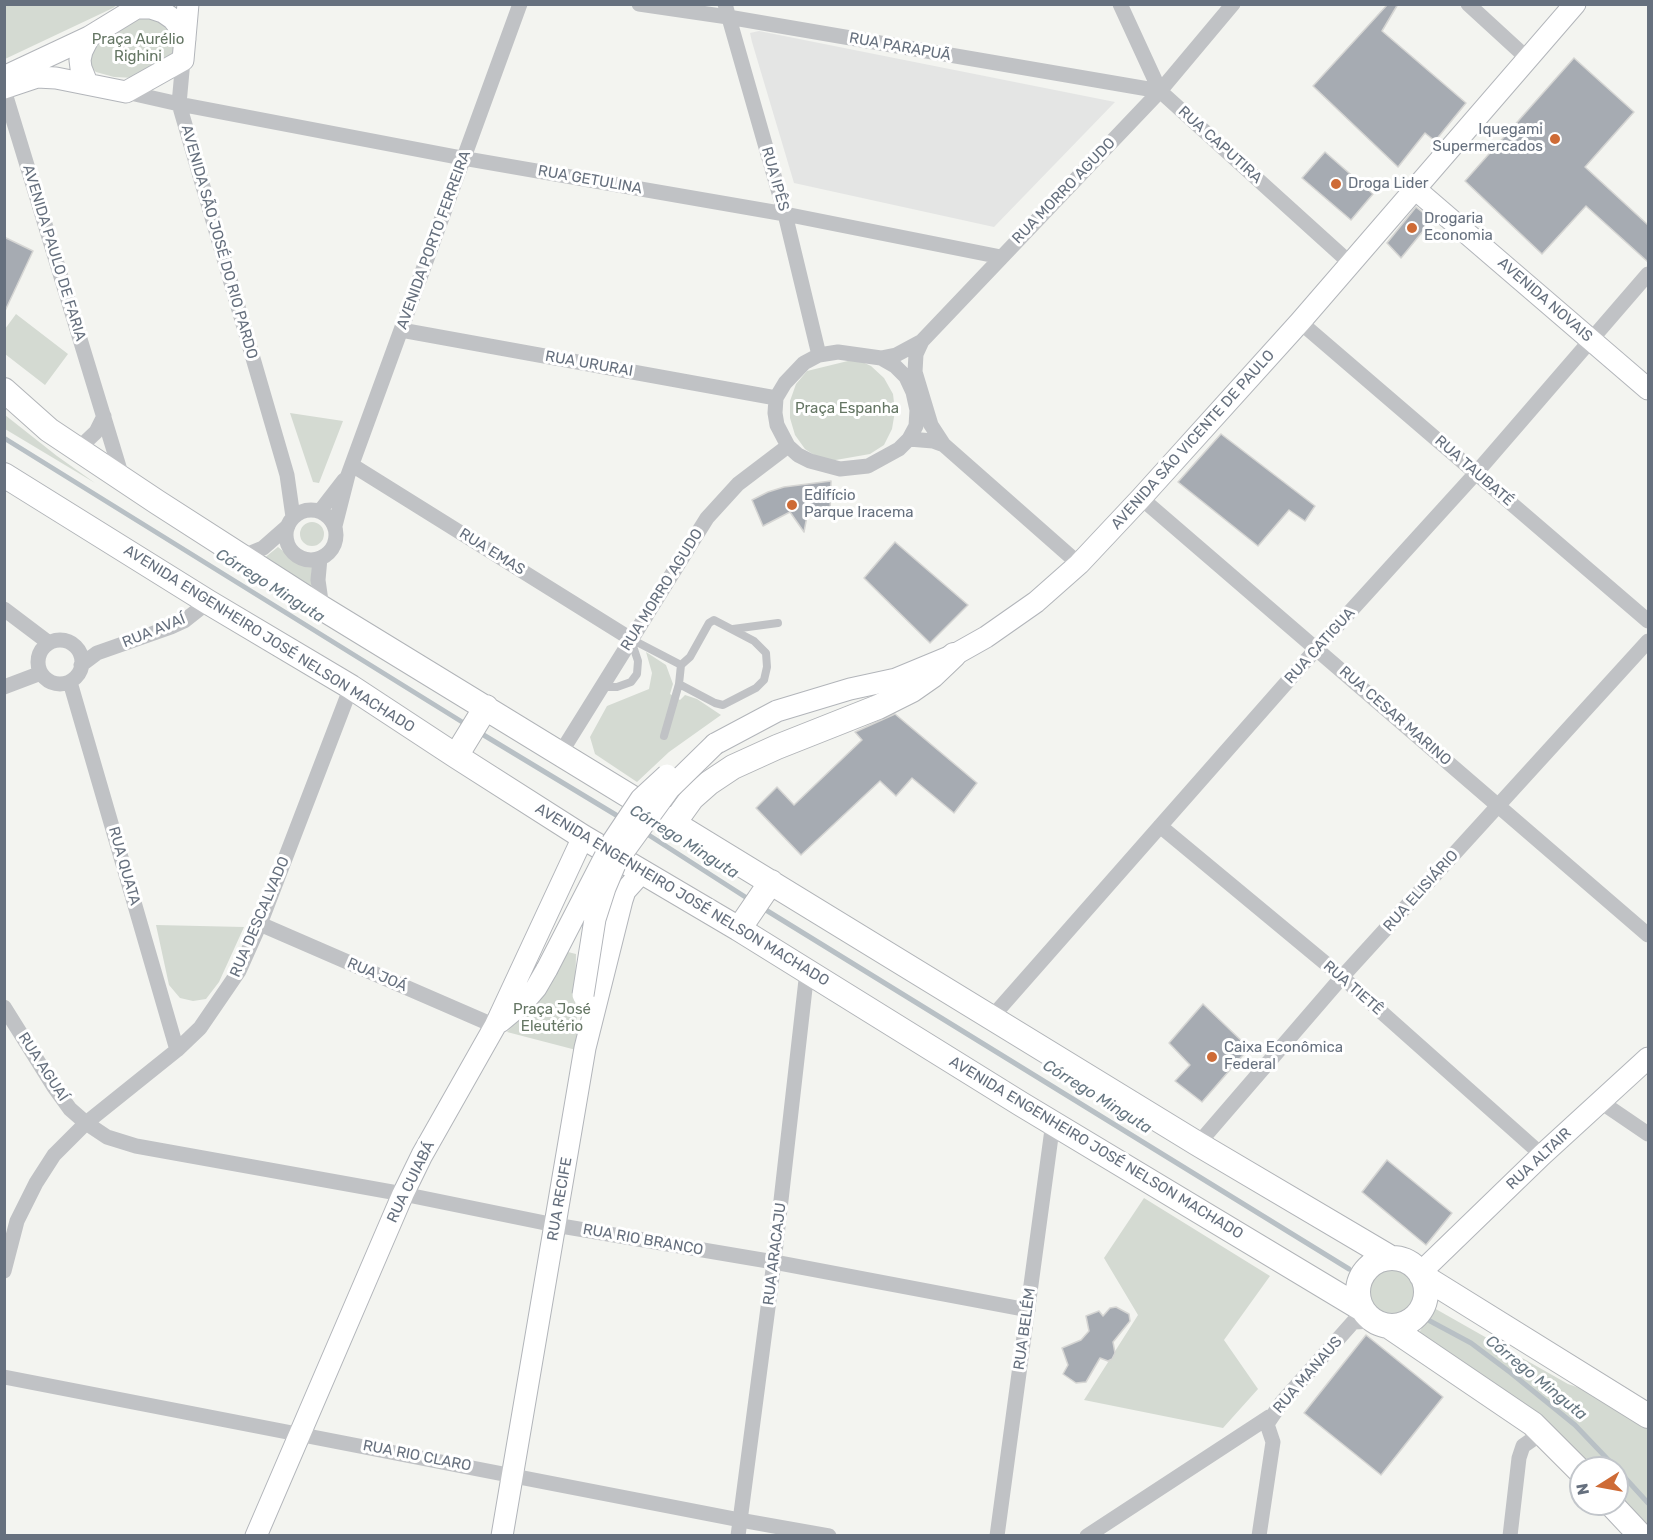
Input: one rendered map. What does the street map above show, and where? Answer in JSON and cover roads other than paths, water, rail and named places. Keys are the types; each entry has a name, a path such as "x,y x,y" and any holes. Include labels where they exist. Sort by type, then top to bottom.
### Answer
{"main road":[{"name":"AVENIDA SÃO JOSÉ DO RIO PARDO","path":"183,60 188,4"},
{"name":"AVENIDA SÃO VICENTE DE PAULO","path":"495,1026 524,1002 536,988 613,841 641,799 659,781 715,744 777,711 850,689 896,679 954,655 986,637 1036,602 1079,564 1300,322 1575,4"},
{"path":"4,76 89,36 141,6 163,12 173,19 185,39"},
{"path":"87,83 81,68 81,60 82,51 89,36"},
{"path":"4,89 38,77 87,83 126,92 183,60"},
{"name":"AVENIDA NOVAIS","path":"1414,188 1648,389"},
{"name":"AVENIDA ENGENHEIRO JOSÉ NELSON MACHADO","path":"4,390 49,430 322,608 472,730 583,837 643,871 755,904 992,1017 1198,1144 1415,1266 1648,1416"},
{"name":"AVENIDA ENGENHEIRO JOSÉ NELSON MACHADO","path":"4,475 208,602 351,687 472,730 561,754 674,823 755,904 807,971 1368,1318 1533,1424 1569,1460"},
{"path":"674,823 692,798 733,767 879,707 912,690 932,676 954,655"},
{"name":"AVENIDA SÃO VICENTE DE PAULO","path":"585,1048 584,995 595,919 616,862 669,789 715,744"},
{"name":"RUA CUIABÁ","path":"256,1536 403,1194 422,1155 495,1026 583,837"},
{"name":"RUA RECIFE","path":"502,1536 585,1048 622,900 625,891 643,871"},
{"name":"RUA ALTAIR","path":"1415,1266 1648,1058"},
{"path":"1373,1263 1415,1266 1426,1288 1426,1297 1419,1314 1405,1324 1368,1318 1357,1294 1361,1277 1373,1263"},
{"path":"1622,1516 1641,1536"}],"street":[{"name":"AVENIDA PORTO FERREIRA","path":"335,526 350,470 520,4"},
{"name":"RUA PARAPUÃ","path":"639,4 727,11 1160,91"},
{"name":"RUA CAPUTIRA","path":"1120,4 1160,91 1350,263"},
{"name":"RUA MORRO AGUDO","path":"880,358 896,355 922,341 1160,91 1233,4"},
{"path":"1467,4 1528,58"},
{"name":"RUA IPÊS","path":"727,11 785,213 819,355"},
{"name":"AVENIDA SÃO JOSÉ DO RIO PARDO","path":"183,60 180,104 287,475 302,516"},
{"name":"AVENIDA PAULO DE FARIA","path":"4,89 123,480"},
{"name":"RUA GETULINA","path":"126,92 462,158 785,213 1001,257"},
{"name":"RUA CATIGUA","path":"992,1017 1317,648 1476,473 1648,274"},
{"name":"RUA TAUBATÉ","path":"1300,322 1648,621"},
{"name":"RUA URURAI","path":"402,330 776,398"},
{"path":"922,341 916,354 915,372 931,425 944,445 1079,564"},
{"path":"838,352 880,358 895,366 906,377 913,392 917,410 916,426 909,439 899,449 868,466 853,469 826,467 798,455 788,446 777,425 776,398 794,372 804,363 819,355 838,352"},
{"path":"78,449 96,432 104,416"},
{"path":"909,439 933,441 944,445"},
{"name":"RUA MORRO AGUDO","path":"561,754 707,518 719,502 738,484 788,446"},
{"name":"AVENIDA PORTO FERREIRA","path":"241,557 263,548 302,516 350,470"},
{"name":"RUA EMAS","path":"350,470 631,639"},
{"name":"RUA CESAR MARINO","path":"1141,498 1648,935"},
{"path":"302,516 329,517 335,526 336,534 332,549 320,558 301,557 288,544 286,536 302,516"},
{"path":"320,558 318,580 322,608"},
{"name":"RUA AVAÍ","path":"81,666 97,653 184,621 208,602"},
{"path":"4,609 49,643"},
{"name":"RUA ELISIÁRIO","path":"1198,1144 1342,977 1648,640"},
{"path":"76,648 80,654 81,666 75,677 70,682 62,684 54,684 46,680 38,665 42,649 49,643 63,641 76,648 97,653"},
{"path":"4,687 41,673"},
{"name":"RUA QUATA","path":"70,682 177,1050"},
{"name":"RUA DESCALVADO","path":"4,1271 6,1251 16,1221 54,1155 86,1123 177,1050 200,1028 239,971 260,924 351,687"},
{"name":"RUA TIETÊ","path":"1160,826 1342,977 1542,1155"},
{"name":"RUA JOÁ","path":"260,924 495,1026"},
{"name":"RUA ARACAJU","path":"739,1528 774,1262 807,971"},
{"name":"RUA AGUAÍ","path":"4,1007 54,1087 70,1108 86,1123"},
{"path":"1601,1102 1648,1134"},
{"name":"RUA BELÉM","path":"997,1536 1053,1122"},
{"name":"RUA RIO BRANCO","path":"86,1123 106,1137 136,1146 403,1194 555,1225 774,1262 1028,1310"},
{"name":"RUA MANAUS","path":"1259,1536 1273,1442 1267,1424 1282,1402 1368,1318"},
{"name":"RUA RIO CLARO","path":"4,1377 513,1474 739,1528 829,1536"},
{"path":"1087,1536 1269,1417 1267,1424"},
{"path":"1250,1430 1266,1435 1273,1442"},
{"path":"1510,1536 1519,1458 1523,1446 1545,1435"}],"lane":[{"path":"664,736 679,684 681,665 690,657 709,623 714,620 732,629 754,641 766,653 767,667 764,680 756,688 723,705 679,684"},
{"path":"732,629 778,623"},
{"path":"631,639 681,665"},
{"path":"602,687 617,687 631,682 637,674 638,662 631,639"}],"waterway":[{"name":"Córrego Minguta","path":"4,438 467,725"},
{"name":"Córrego Minguta","path":"477,731 621,818"},
{"name":"Córrego Minguta","path":"644,832 750,900"},
{"name":"Córrego Minguta","path":"761,907 1349,1269"},
{"name":"Córrego Minguta","path":"1430,1321 1471,1343 1511,1373 1575,1425 1605,1456"},
{"name":"Córrego Minguta","path":"1629,1482 1648,1503"}],"place":[{"name":"Iquegami Supermercados","path":"1555,139"},
{"name":"Droga Lider","path":"1336,184"},
{"name":"Drogaria Economia","path":"1412,228"},
{"name":"Edifício Parque Iracema","path":"792,505"},
{"name":"Caixa Econômica Federal","path":"1212,1057"}],"park label":[{"name":"Praça Aurélio Righini","path":"138,48"},
{"name":"Praça Espanha","path":"847,409"},
{"name":"Praça José Eleutério","path":"552,1018"}]}
